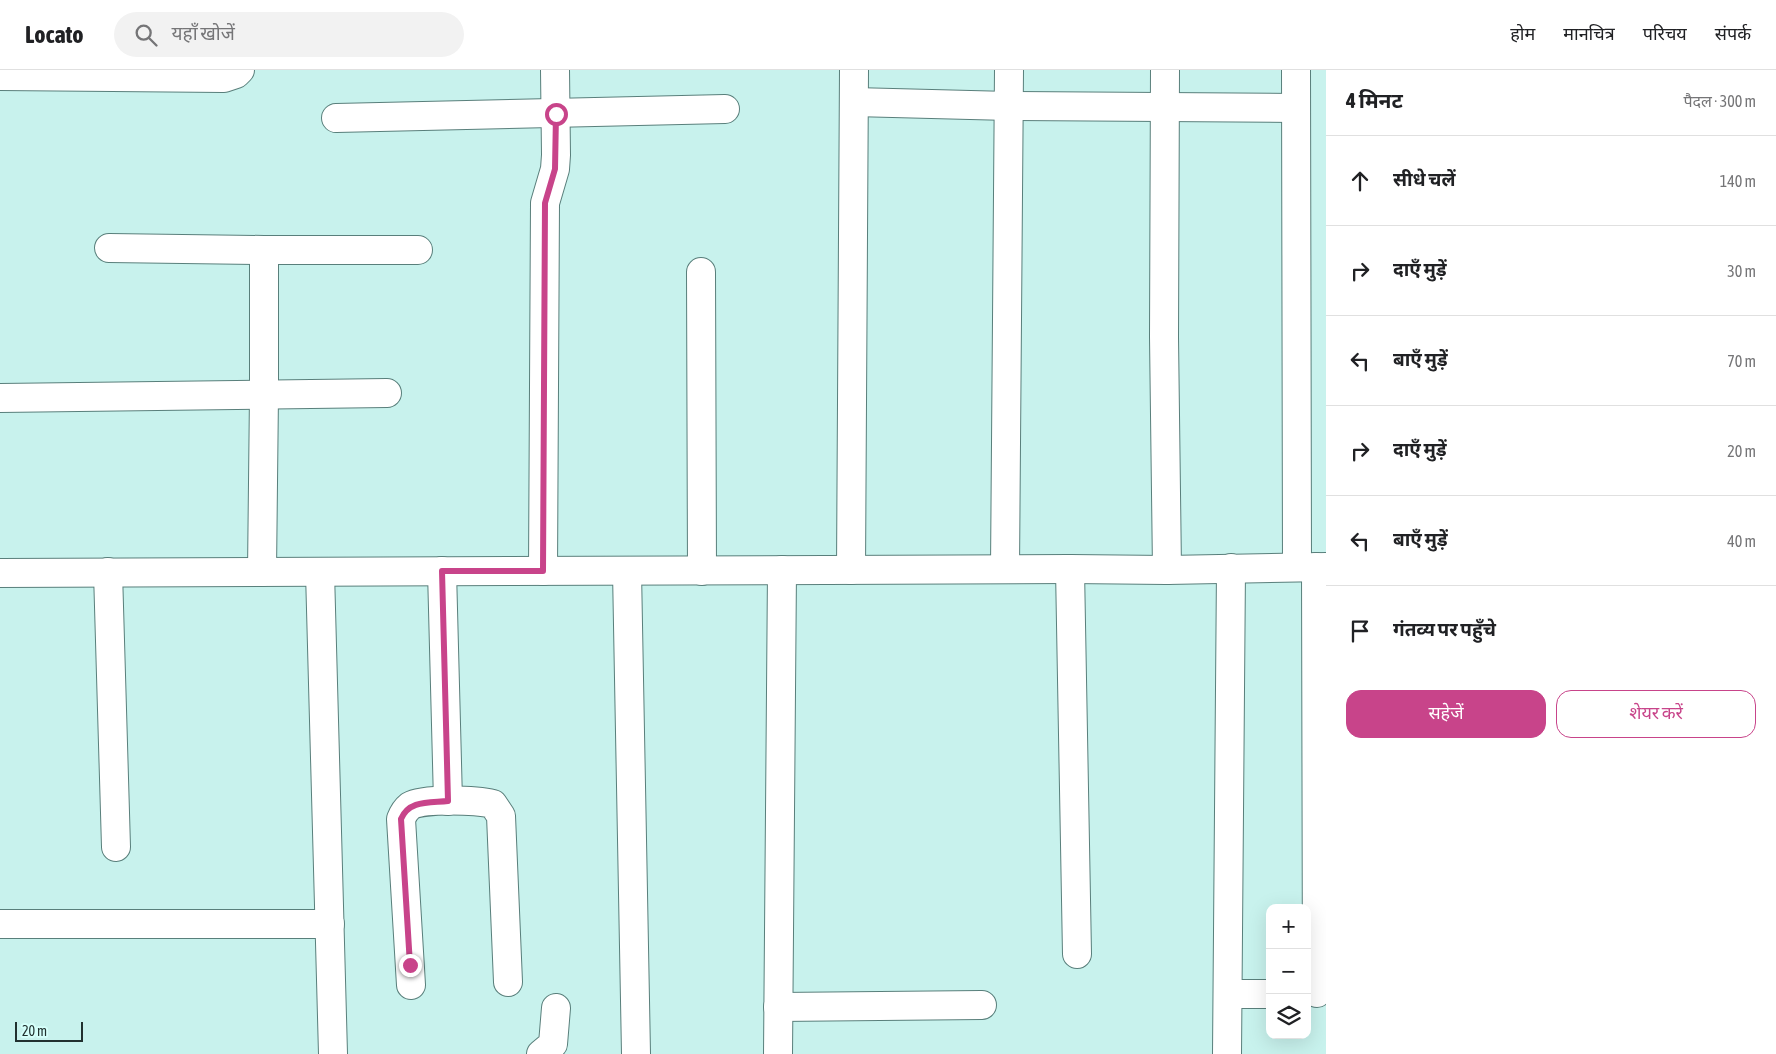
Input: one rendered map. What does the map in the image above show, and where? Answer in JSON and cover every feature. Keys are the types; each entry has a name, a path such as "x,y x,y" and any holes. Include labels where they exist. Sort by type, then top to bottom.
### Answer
{"street":[{"path":"0,76 224,78 236,74 240,70"},
{"path":"543,571 545,203 555,169 555,70"},
{"path":"851,570 854,70"},
{"path":"1005,569 1009,70"},
{"path":"1164,70 1167,570"},
{"path":"1296,70 1321,855 1317,993"},
{"path":"854,102 1009,106 1296,108"},
{"path":"336,118 725,109"},
{"path":"109,248 418,250"},
{"path":"262,572 264,250"},
{"path":"701,272 702,571"},
{"path":"0,398 386,393"},
{"path":"1228,1054 1231,568"},
{"path":"0,573 1313,568"},
{"path":"1070,569 1077,954"},
{"path":"778,1054 782,570"},
{"path":"442,571 448,801"},
{"path":"628,571 636,1054"},
{"path":"108,572 116,847"},
{"path":"320,572 333,1054"},
{"path":"411,985 401,819 404,811 412,805 448,801 493,804 501,816 508,982"},
{"path":"0,924 330,924"},
{"path":"1228,994 1266,994"},
{"path":"778,1007 982,1005"},
{"path":"541,1054 553,1044 556,1008"}],"route":[{"path":"410,965 400,829 401,819 404,811 412,805 448,801 442,571 543,571 545,203 546,192 555,169 556,114"}]}
